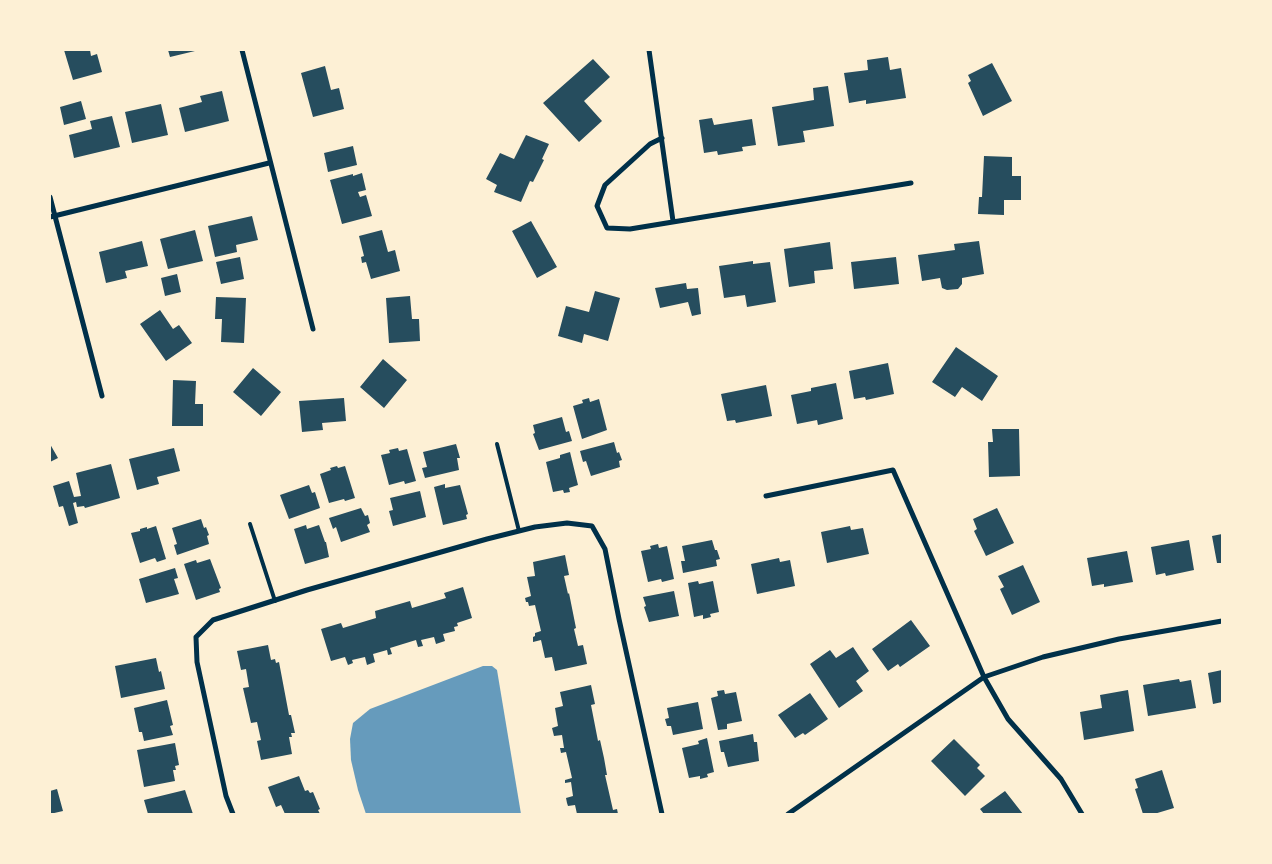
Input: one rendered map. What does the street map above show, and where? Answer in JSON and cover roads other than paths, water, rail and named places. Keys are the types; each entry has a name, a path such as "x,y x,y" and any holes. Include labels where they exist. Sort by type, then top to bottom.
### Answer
{"street":[{"path":"242,50 313,329"},
{"path":"649,50 673,221"},
{"path":"662,138 650,144 605,185 597,206 607,228 630,229 910,183"},
{"path":"52,216 269,162"},
{"path":"50,197 52,216 102,396"},
{"path":"766,496 893,470 984,677 1008,719 1061,780 1082,814"},
{"path":"233,814 226,796 197,662 196,636 213,620 275,600 519,531 567,523 592,526 605,549 662,814"},
{"path":"788,814 984,677 1043,657 1119,639 1222,621"}],"lane":[{"path":"497,444 519,531"},
{"path":"250,524 275,600"}],"water":[{"path":"483,666 492,666 497,670 521,814 366,814 351,760 350,739 353,723 370,709"}]}
